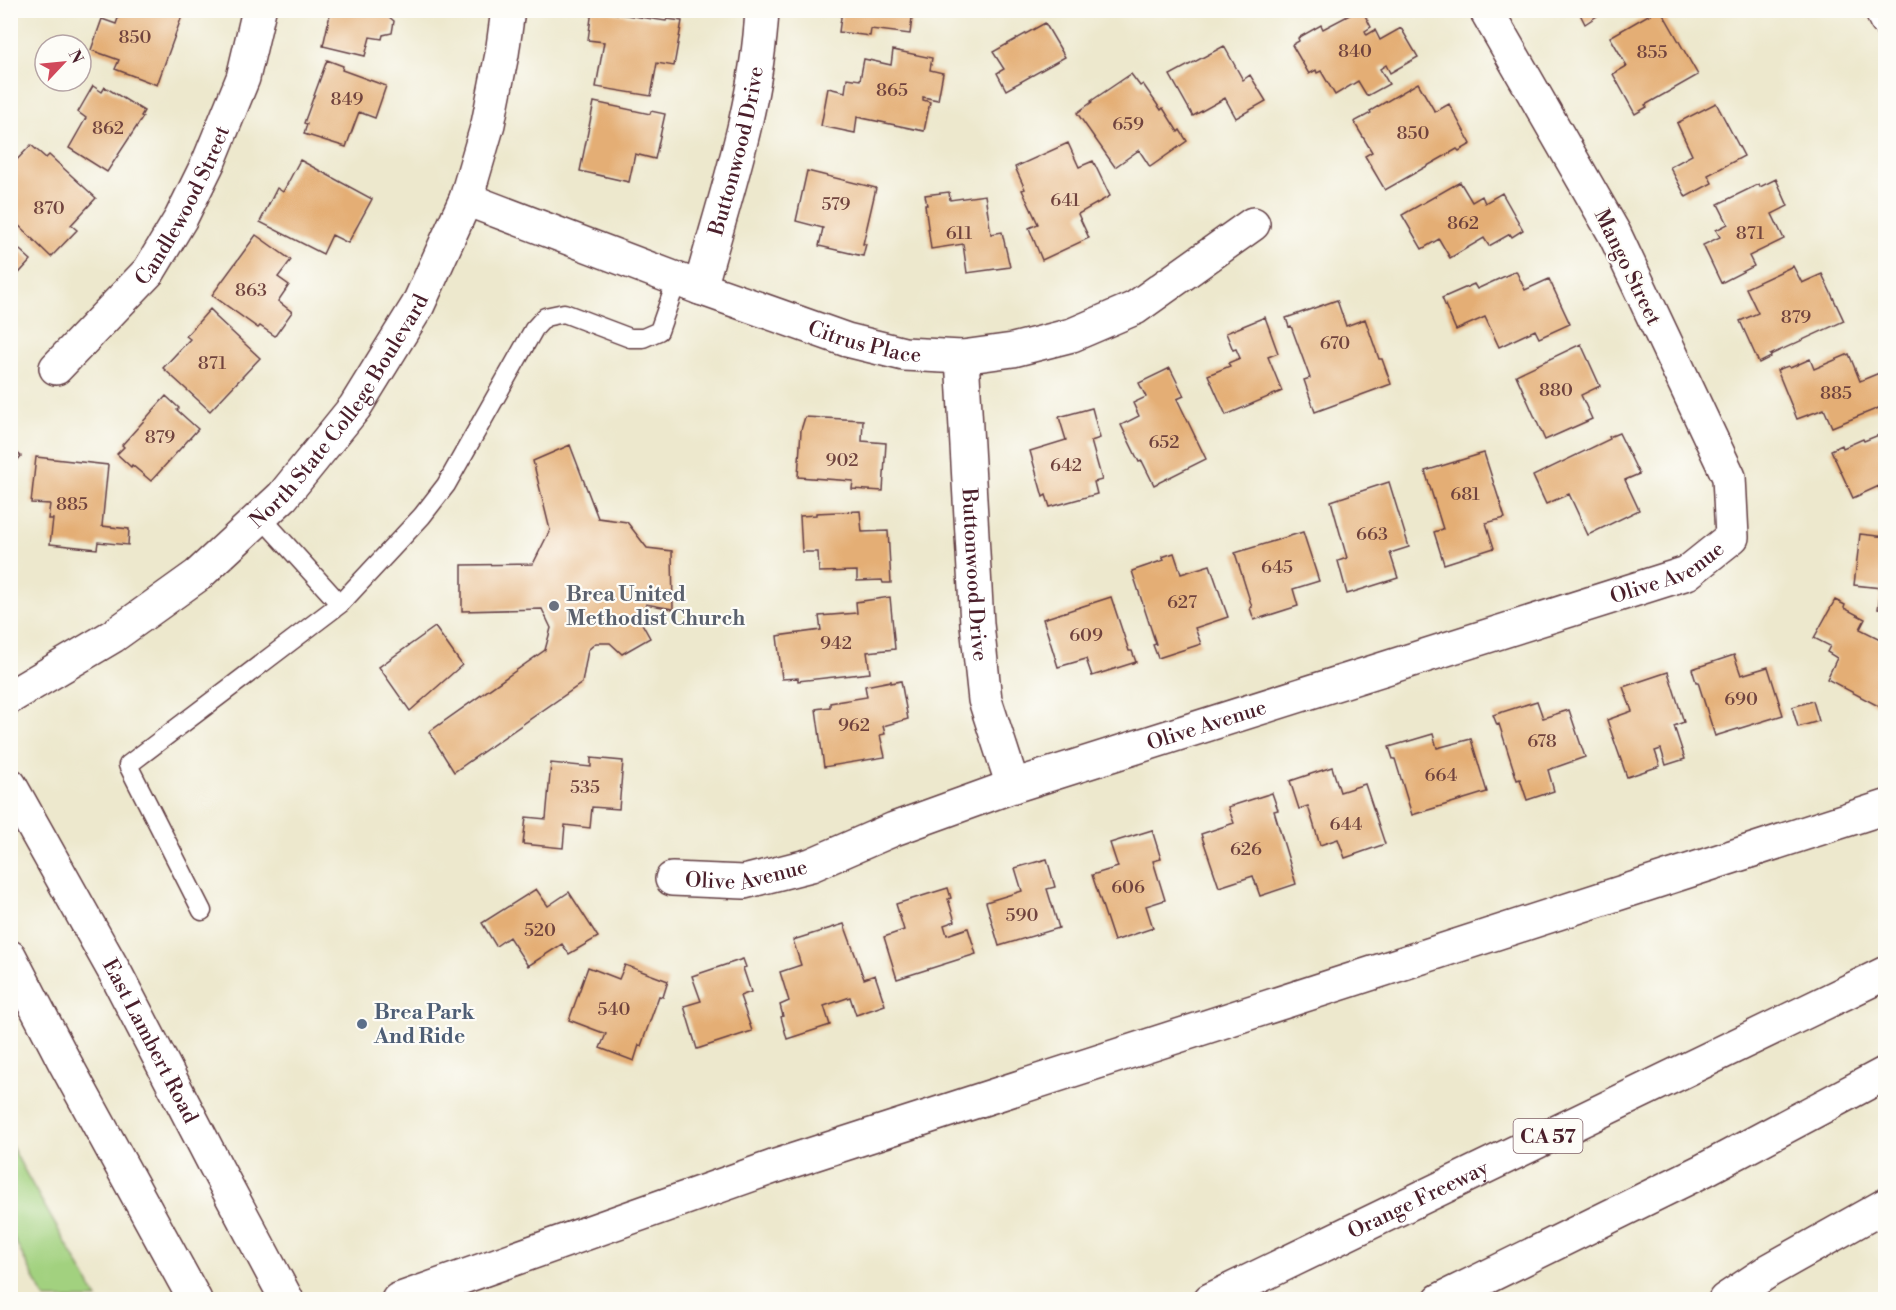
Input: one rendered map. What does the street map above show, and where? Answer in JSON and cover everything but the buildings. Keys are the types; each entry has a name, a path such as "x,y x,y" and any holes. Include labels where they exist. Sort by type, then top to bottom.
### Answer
{"main road":[{"name":"Candlewood Street","path":"56,368 149,271 181,218 209,161 243,78 259,10"},
{"name":"North State College Boulevard","path":"10,697 113,636 198,576 283,496 355,407 418,305 466,199 488,124 508,10"},
{"name":"Buttonwood Drive","path":"688,284 747,119 761,35 762,10"},
{"name":"Mango Street","path":"1486,10 1614,233 1729,477 1732,537"},
{"path":"1881,10 1886,20"},
{"name":"Citrus Place","path":"466,199 688,284 847,340 904,354 962,357 1013,350 1072,335 1135,308 1253,224"},
{"name":"Buttonwood Drive","path":"962,357 977,624 985,700 1013,786"},
{"name":"Olive Avenue","path":"672,879 744,882 811,865 894,829 1013,786 1687,573 1732,537"},
{"name":"East Lambert Road","path":"10,785 117,976 287,1299"},
{"path":"398,1299 772,1167 1886,807"},
{"path":"10,957 64,1061 195,1299"},
{"name":"Orange Freeway","path":"1210,1299 1886,973"},
{"path":"1440,1299 1704,1170 1886,1073"},
{"path":"1491,1299 1704,1170"},
{"path":"1725,1299 1770,1270 1886,1205"}],"lane":[{"path":"202,910 128,765 340,604 422,516 446,485 534,329 545,317 564,313 630,338 643,338 659,331 688,284"},
{"path":"261,517 340,604"}],"green space":[{"path":"11,1145 97,1299 45,1299 11,1233"}],"place":[{"name":"Brea United Methodist Church","path":"554,606"},
{"name":"Brea Park And Ride","path":"362,1024"}]}
